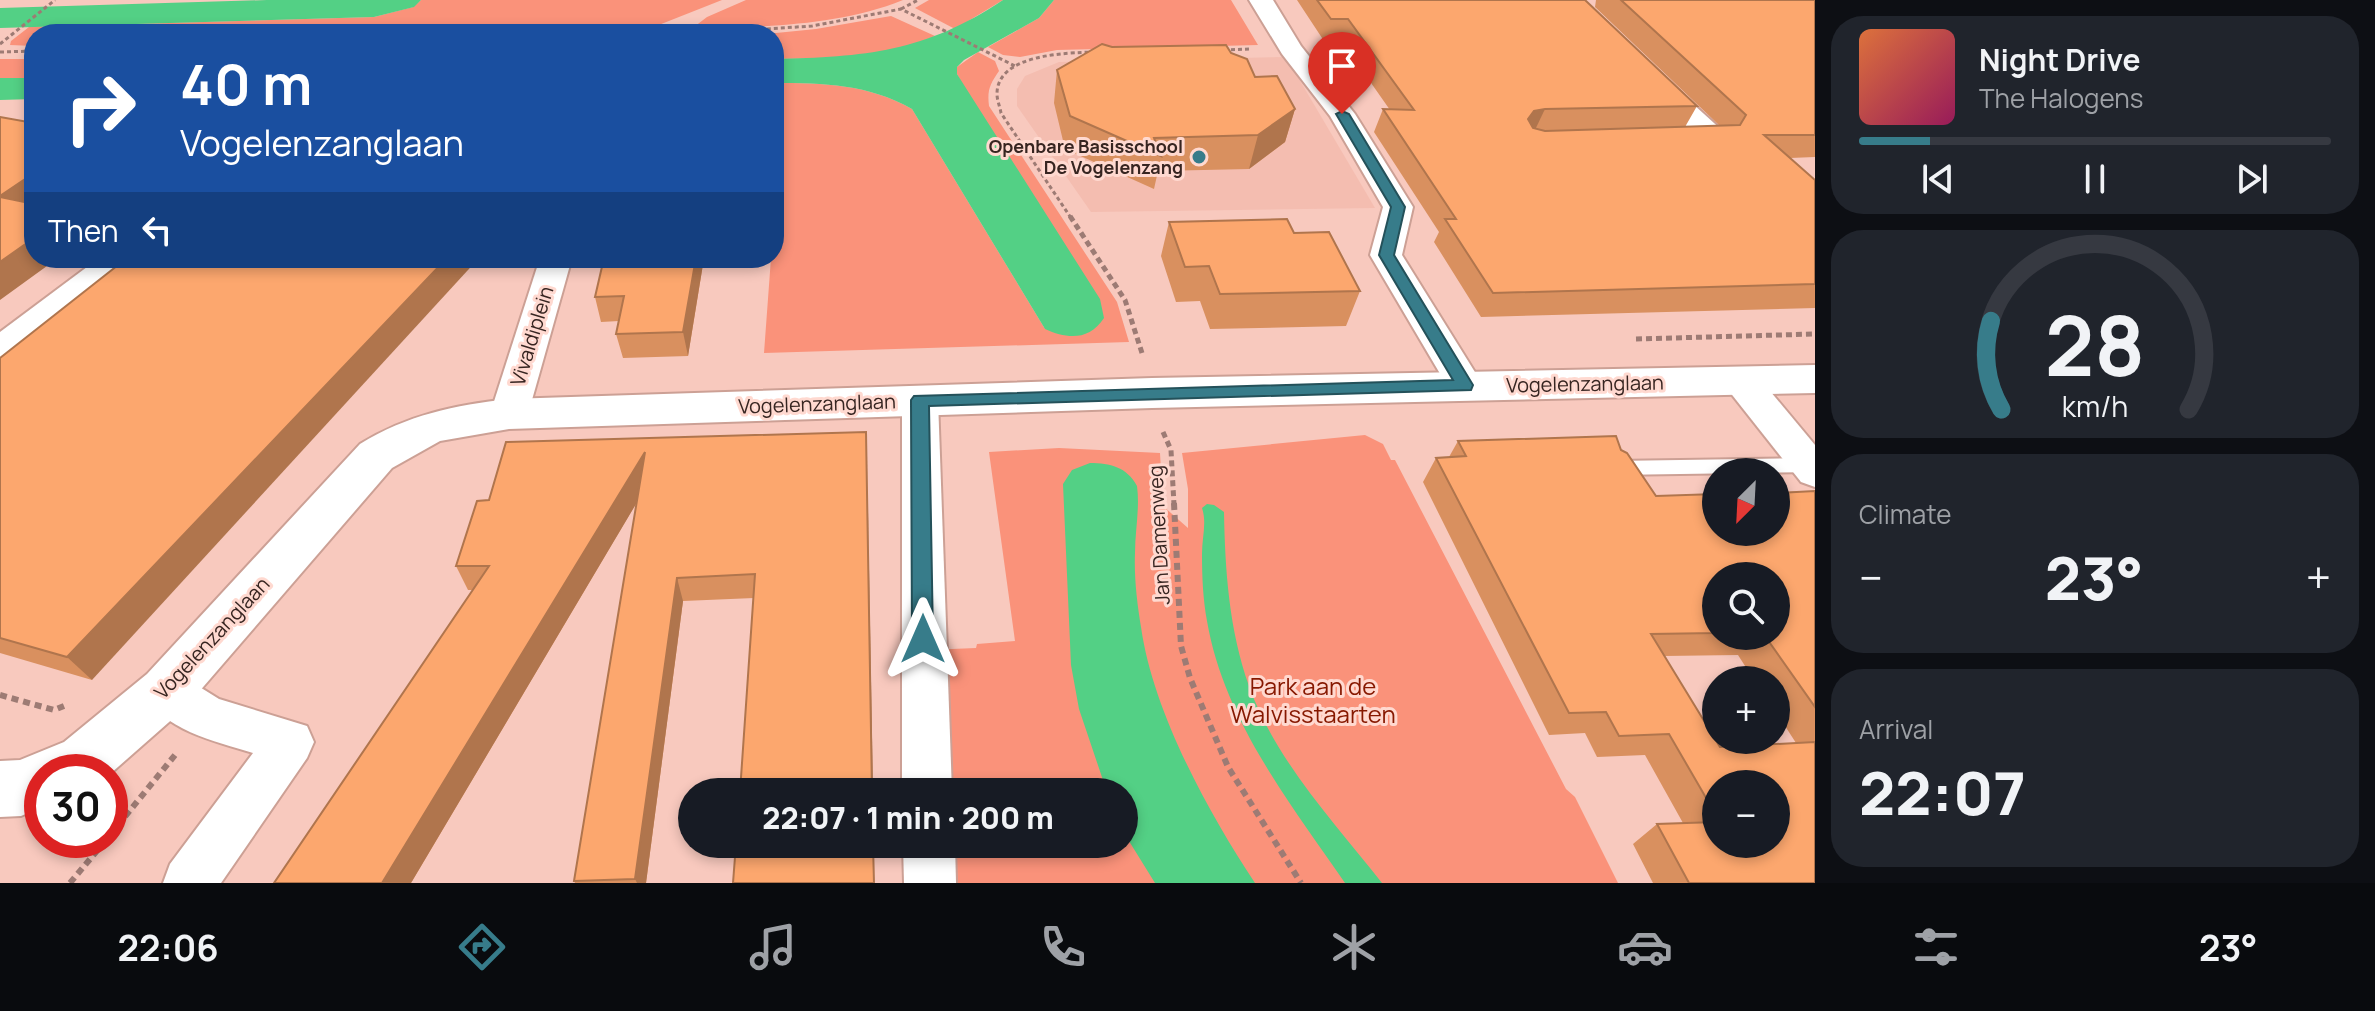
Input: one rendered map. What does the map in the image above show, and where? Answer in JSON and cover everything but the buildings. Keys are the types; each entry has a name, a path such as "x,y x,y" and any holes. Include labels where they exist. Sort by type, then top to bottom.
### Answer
{"street":[{"path":"1261,0 1291,49 1342,114 1398,207 1386,255 1465,385"},
{"path":"1635,64 1715,139 1655,140"},
{"path":"0,349 107,268"},
{"name":"Vivaldiplein","path":"509,414 553,268"},
{"name":"Vogelenzanglaan","path":"92,754 166,691 376,456 405,436 441,422 509,414 920,400 1815,379"},
{"path":"1742,382 1813,467"},
{"path":"920,400 927,778"},
{"path":"166,691 207,717 290,742 189,883"},
{"path":"0,789 24,787"},
{"path":"929,858 930,883"}],"lane":[{"path":"1613,468 1813,467"}],"path":[{"path":"25,24 55,0"},
{"path":"784,28 812,26 901,9 918,0"},
{"path":"901,9 1015,66 1057,53 1104,52"},
{"path":"0,44 24,24"},
{"path":"1213,50 1291,49"},
{"path":"0,52 24,51"},
{"name":"Jan Damenweg","path":"1015,66 996,86 994,97 1001,113 1125,300 1171,450 1181,646 1190,678 1228,767 1301,883"},
{"path":"70,883 91,858"}],"shaded area":[{"path":"267,0 421,0 414,7 374,17 24,24 24,27 0,28 0,8"},
{"path":"1003,0 1054,0 1039,18 964,60 957,67 957,74 1100,299 1104,318 1085,334 1061,335 1045,329 912,109 862,90 784,83 784,59 837,56 893,48 947,31"},
{"name":"Openbare Basisschool De Vogelenzang","path":"1286,57 1375,208 1091,212 1017,106 1017,89 1025,76 1059,62"},
{"path":"0,78 24,78 24,99 0,100"},
{"path":"1090,463 1117,467 1128,474 1137,486 1136,590 1147,659 1157,693 1201,793 1255,883 1155,883 1138,856 1138,778 1102,778 1079,709 1071,665 1063,484 1072,470"},
{"path":"1207,504 1224,512 1233,622 1242,665 1260,713 1290,765 1382,883 1345,883 1262,759 1228,692 1216,657 1204,596 1202,508"}],"green space":[{"path":"421,0 722,0 661,24 132,24 374,17 413,7"},
{"path":"746,0 903,0 852,16 784,25 698,24"},
{"path":"929,0 1003,0 955,29 915,8"},
{"path":"1054,0 1231,0 1258,45 1057,50 1020,57 1003,55 988,47 1039,18"},
{"path":"891,16 935,36 916,44 876,53 784,59 784,32"},
{"path":"24,31 24,46 10,45"},
{"path":"978,52 995,61 999,71 990,87 989,106 1117,302 1129,342 764,353 770,268 784,268 784,83 862,90 912,109 1045,329 957,67"},
{"path":"0,59 24,59 24,78 0,78"},
{"name":"Park aan de Walvisstaarten","path":"1365,435 1383,444 1391,460 1395,460 1618,883 937,883 936,858 1138,858 1138,778 933,778 928,650 976,648 977,644 1015,641 989,452 1059,448 1160,453 1163,506 1188,528 1188,489 1182,453"}],"place":[{"name":"Openbare Basisschool De Vogelenzang","path":"1199,157"}],"route":[{"path":"923,639 920,400 1465,385 1440,349 1386,255 1398,207 1342,114"}]}
